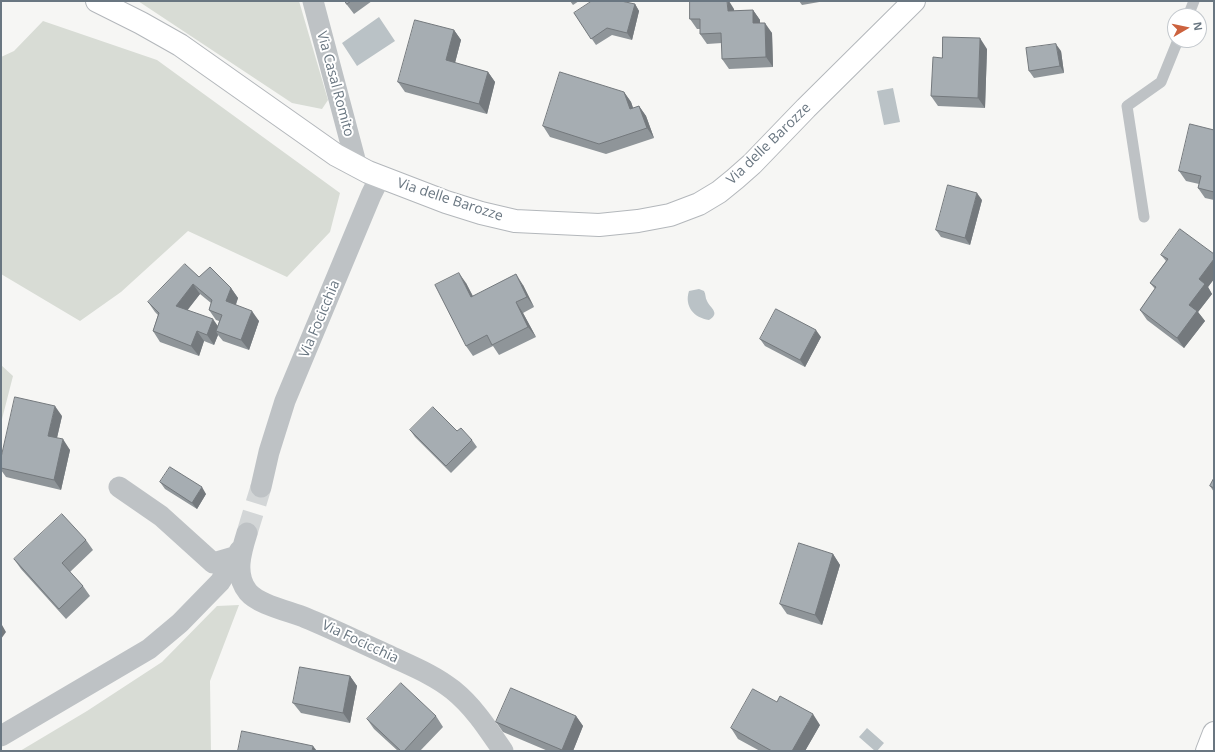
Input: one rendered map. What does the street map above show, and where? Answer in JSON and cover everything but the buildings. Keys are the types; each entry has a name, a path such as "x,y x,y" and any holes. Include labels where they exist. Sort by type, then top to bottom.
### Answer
{"main road":[{"name":"Via delle Barozze","path":"97,1 142,23 180,45 336,155 357,167 380,177 466,208 515,221 600,225 638,221 670,215 699,204 719,192 752,164 914,1"},
{"path":"1207,751 1214,733"}],"street":[{"name":"Via Casal Romito","path":"313,1 357,167"},
{"name":"Via Focicchia","path":"261,487 269,452 285,401 370,195 380,177"},
{"path":"119,487 160,516 213,563 242,545"},
{"name":"Via Focicchia","path":"242,545 240,576 247,591 263,602 322,624 409,664 437,679 454,691 471,707 503,751"},
{"path":"1,736 149,649 180,623 220,582 242,545"}],"lane":[{"path":"1144,216 1127,106 1161,82 1175,48"}],"shaded area":[{"path":"138,1 299,1 328,100 322,109 292,103"},
{"path":"379,17 395,41 357,66 342,43"},
{"path":"43,21 157,60 340,193 330,232 287,277 188,231 121,292 80,321 1,274 1,57 14,51"},
{"path":"893,88 900,122 884,125 877,91"},
{"path":"699,289 704,291 708,304 714,310 714,315 709,320 699,317 689,306 689,291"},
{"path":"1,365 13,376 1,423"},
{"path":"239,605 210,681 211,751 20,751 87,711 162,662 217,606"},
{"path":"867,728 884,743 877,751 875,751 859,737"}],"tunnel":[{"path":"247,533 261,487"}]}
